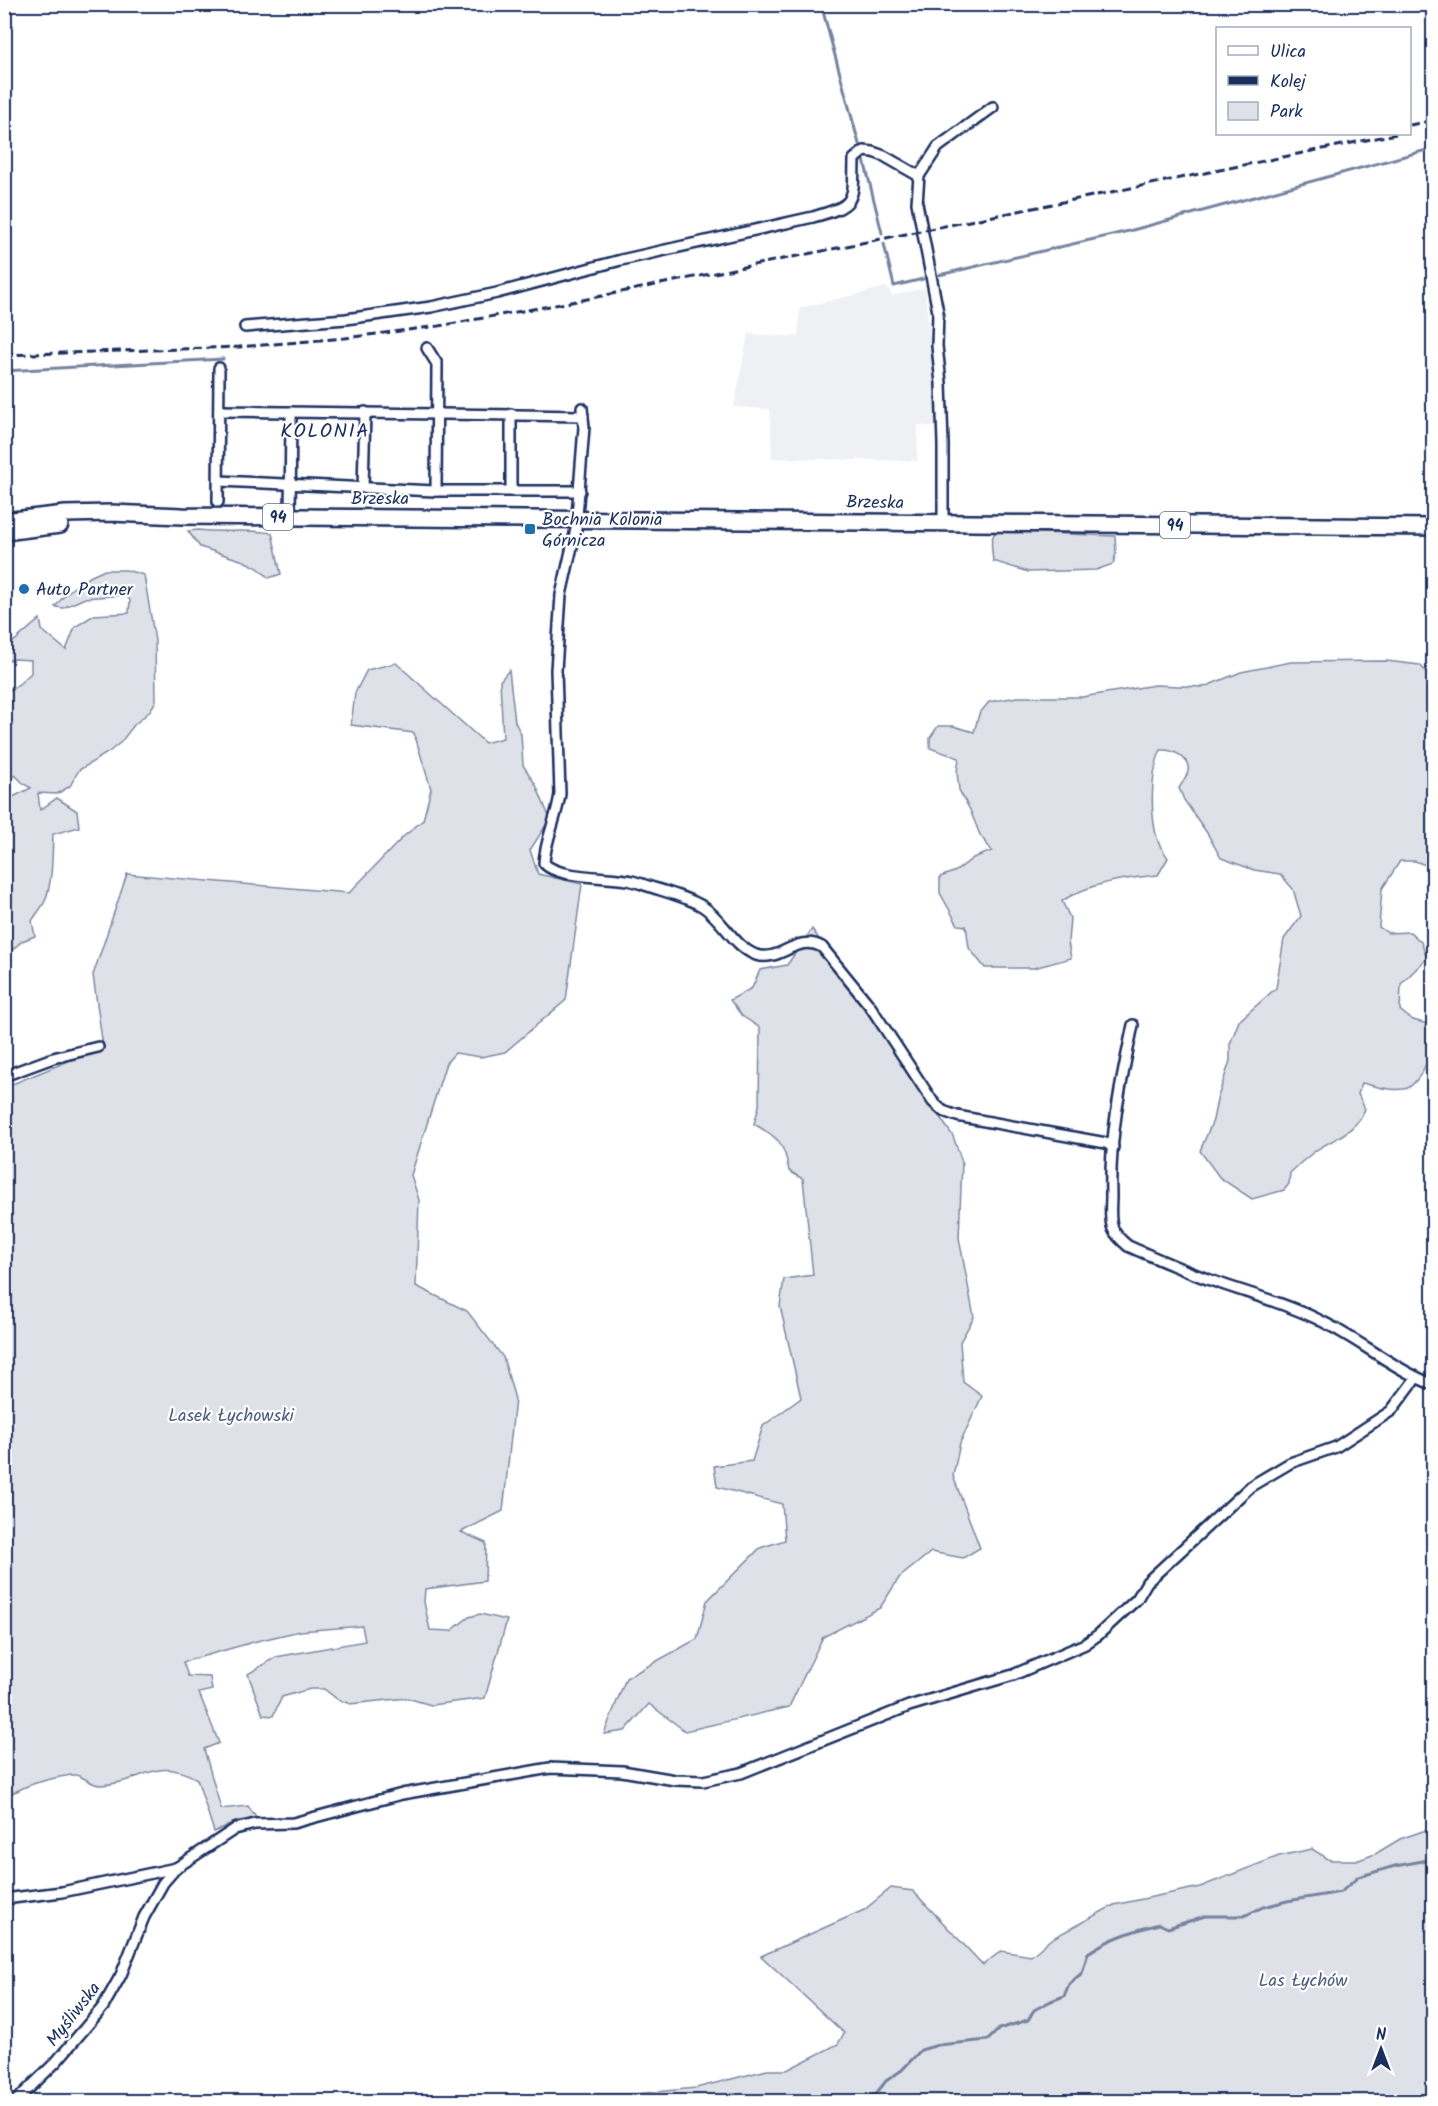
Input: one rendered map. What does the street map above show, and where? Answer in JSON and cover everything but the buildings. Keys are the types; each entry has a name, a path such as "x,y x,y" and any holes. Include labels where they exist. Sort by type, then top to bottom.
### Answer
{"main road":[{"name":"Brzeska","path":"4,520 65,514 111,513 182,516 943,522"},
{"name":"Brzeska","path":"4,532 182,516"},
{"name":"94","path":"943,522 1434,527"}],"street":[{"path":"943,522 941,383 937,346 938,312 917,203 919,176 938,147 993,107"},
{"path":"245,327 346,319 442,304 497,293 621,260 837,210 852,199 855,181 854,159 864,151 884,156 919,176"},
{"path":"427,348 437,364 436,490"},
{"path":"218,502 219,368"},
{"path":"219,411 511,414 583,412 580,491 577,519 561,595 556,669 560,794 558,812 543,863 548,868 578,875 631,881 680,896 702,906 747,951 759,956 768,956 800,944 816,944 822,947 870,1006 914,1076 933,1102 943,1111 957,1116 1106,1143 1113,1147"},
{"path":"290,517 291,412"},
{"path":"363,488 365,412"},
{"path":"511,414 511,491"},
{"path":"219,481 363,488 580,491"},
{"path":"1133,1025 1117,1100 1110,1179 1111,1222 1119,1238 1128,1246 1315,1318 1357,1340 1416,1378 1434,1385"},
{"path":"4,1076 53,1058 98,1047"},
{"path":"4,1899 62,1892 176,1868 235,1829 255,1824 293,1823 402,1794 532,1771 550,1768 622,1771 675,1780 703,1781 741,1773 909,1706 1013,1675 1085,1644 1098,1635 1137,1599 1147,1582 1251,1486 1290,1463 1336,1448 1391,1411 1416,1378"},
{"name":"Myśliwska","path":"15,2102 56,2062 113,1993 144,1917 164,1883 176,1868"}],"shaded area":[{"path":"887,287 892,296 925,288 938,427 918,425 917,461 772,458 770,409 734,407 748,334 798,337 800,308"}],"green space":[{"path":"188,531 272,533 281,574 269,578 258,568 244,561 200,547"},
{"path":"996,531 1115,536 1116,553 1113,564 1096,570 1028,572 993,561 992,542"},
{"path":"105,570 126,570 144,575 155,641 156,701 149,712 134,725 121,742 79,770 70,786 57,794 38,793 40,810 57,798 77,811 79,827 53,834 52,868 48,893 44,904 32,921 35,936 22,941 9,953 4,951 5,801 31,788 15,775 5,785 5,693 31,673 31,660 5,661 5,646 12,643 40,619 42,630 66,650 75,627 94,615 129,613 130,600 125,595 85,598 63,608 55,607 77,585"},
{"path":"1386,661 1420,665 1433,680 1433,868 1415,861 1400,861 1382,889 1379,927 1388,933 1410,932 1421,942 1427,958 1401,984 1400,1010 1411,1019 1432,1027 1433,1043 1422,1072 1410,1086 1404,1089 1388,1089 1362,1083 1358,1094 1365,1109 1356,1123 1344,1134 1315,1151 1299,1164 1290,1173 1289,1184 1284,1190 1252,1199 1220,1178 1200,1151 1213,1120 1230,1061 1230,1044 1239,1021 1276,988 1284,939 1301,916 1293,889 1280,874 1254,870 1221,858 1184,800 1179,788 1186,778 1188,766 1186,762 1175,753 1161,750 1153,783 1153,808 1158,841 1168,858 1158,875 1096,885 1062,901 1070,918 1068,942 1071,958 1034,968 985,968 969,948 966,926 958,925 940,893 940,877 956,871 973,858 992,851 980,835 959,790 957,772 959,758 930,748 930,738 938,726 953,726 974,732 979,714 989,702 1017,697 1082,697 1155,685 1204,687 1241,672 1291,662"},
{"name":"Lasek Łychowski","path":"396,663 485,743 503,738 500,681 509,670 515,722 521,734 523,765 536,785 550,819 530,850 538,874 582,884 566,1000 505,1052 481,1057 455,1053 446,1063 411,1175 419,1200 416,1286 467,1311 503,1357 515,1399 503,1511 461,1532 486,1543 485,1581 425,1589 424,1602 430,1630 451,1631 469,1617 480,1614 507,1620 485,1698 431,1705 407,1698 350,1704 337,1699 324,1689 310,1689 282,1697 273,1716 263,1715 248,1674 276,1657 365,1641 362,1626 300,1631 183,1662 188,1676 210,1677 212,1690 199,1693 219,1743 204,1749 221,1809 248,1806 257,1819 237,1821 214,1832 197,1779 182,1772 170,1770 158,1770 127,1780 100,1785 75,1775 66,1776 27,1786 5,1795 5,1087 103,1047 93,975 127,874 349,893 403,837 423,820 431,789 414,733 351,725 355,693 367,670"},
{"path":"812,929 902,1057 953,1136 962,1162 959,1238 974,1317 960,1342 963,1382 982,1396 960,1443 953,1476 980,1548 963,1558 931,1552 899,1578 880,1608 823,1637 789,1707 685,1731 649,1704 625,1731 604,1734 626,1678 697,1639 707,1601 760,1548 785,1540 782,1504 717,1487 714,1466 752,1461 763,1426 801,1398 780,1306 784,1279 813,1275 803,1179 789,1171 785,1153 775,1137 754,1124 759,1106 760,1028 742,1016 730,1000 752,988 760,970 787,965"},
{"name":"Las Łychów","path":"1433,1830 1433,2101 592,2101 596,2094 635,2094 696,2088 767,2070 787,2070 838,2044 844,2033 761,1956 864,1910 891,1888 913,1891 983,1965 1001,1951 1031,1956 1051,1939 1114,1905 1200,1887 1279,1856 1312,1849 1330,1860 1359,1860 1375,1854 1400,1839"}],"waterway":[{"path":"821,4 859,144"},
{"path":"939,275 1129,231 1434,148"},
{"path":"864,160 882,233"},
{"path":"884,244 894,286 923,279"},
{"path":"4,371 223,359"},
{"path":"855,2102 859,2098 875,2095 886,2081 902,2070 921,2050 938,2045 988,2040 999,2029 1028,2020 1034,2010 1064,1996 1069,1984 1082,1973 1088,1953 1113,1939 1159,1924 1168,1928 1205,1916 1244,1916 1263,1907 1287,1901 1341,1892 1358,1877 1395,1866 1434,1859"}],"railway":[{"path":"1411,125 1434,120"},
{"path":"4,355 239,347 345,338 439,326 577,301 1391,135"}],"place":[{"name":"Bochnia Kolonia Górnicza","path":"530,529"},
{"name":"Auto Partner","path":"24,589"}],"district":[{"name":"KOLONIA","path":"325,430"}]}
